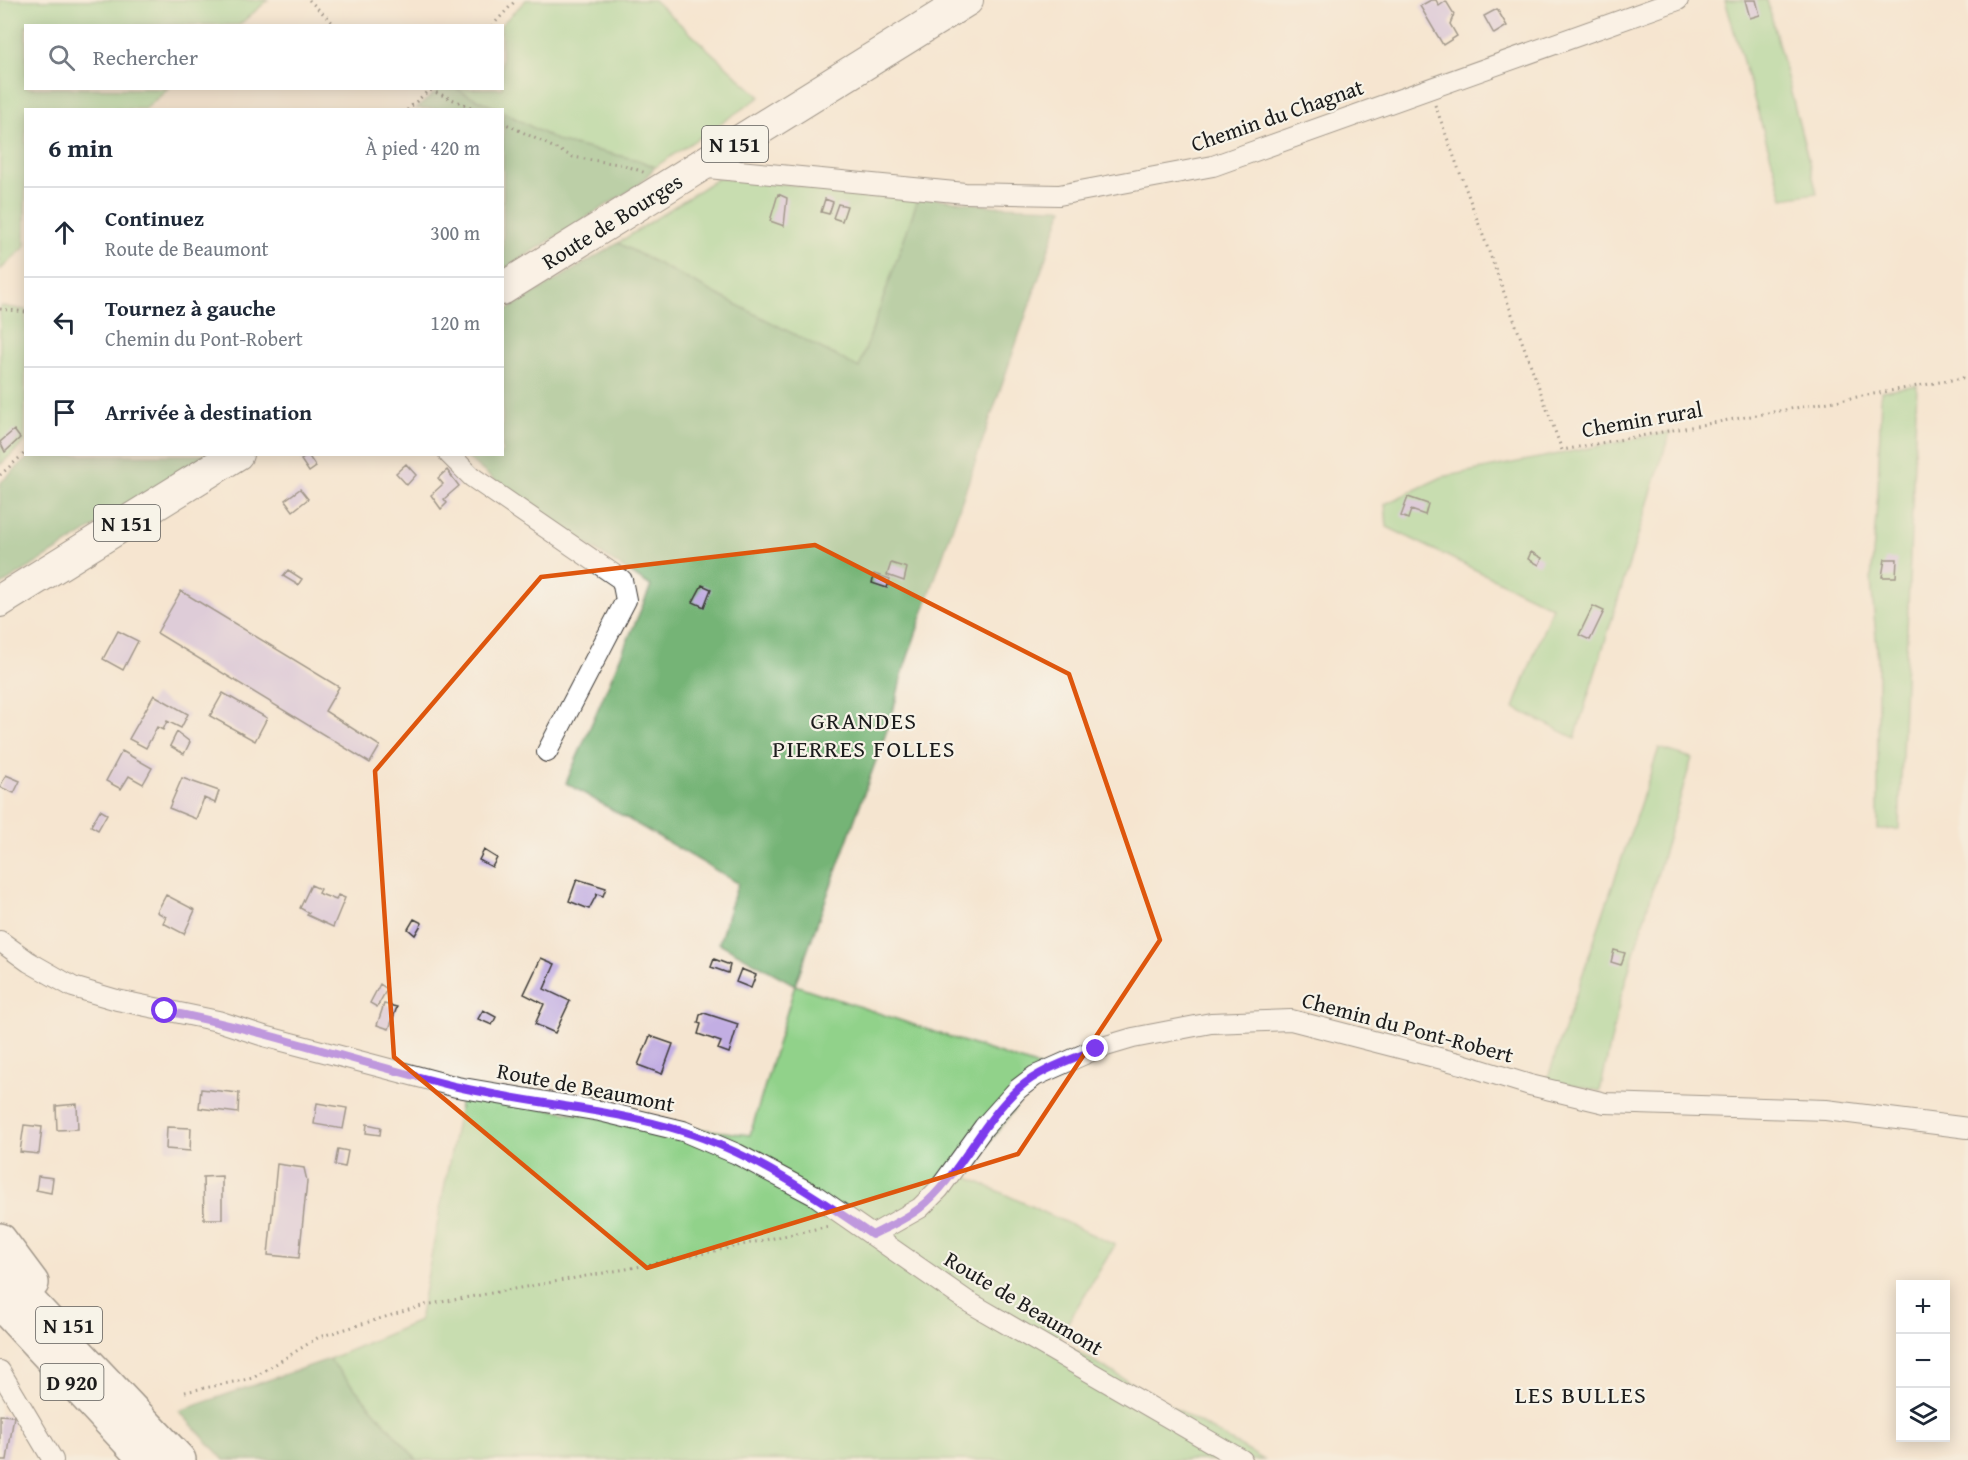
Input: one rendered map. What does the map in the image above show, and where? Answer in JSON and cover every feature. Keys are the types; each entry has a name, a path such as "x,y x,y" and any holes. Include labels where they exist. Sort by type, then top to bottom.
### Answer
{"highway":[{"name":"N 151","path":"0,1240 25,1275 105,1364 135,1414"},
{"name":"D 920","path":"0,1271 179,1460"},
{"name":"D 920","path":"0,1303 146,1460"},
{"name":"D 920","path":"0,1322 66,1376"}],"main road":[{"name":"Route de Bourges","path":"504,288 967,0"},
{"name":"N 151","path":"6,600 234,456"}],"street":[{"name":"Chemin du Chagnat","path":"685,175 965,193 1059,195 1213,166 1428,87 1678,0"},
{"path":"451,456 472,477 622,580 626,600 547,752"},
{"name":"Route de Beaumont","path":"0,941 29,962 73,987 117,1000 218,1021 286,1042 457,1087 600,1111 683,1131 737,1155 816,1196 967,1301 1242,1460"},
{"name":"Chemin du Pont-Robert","path":"872,1235 920,1208 939,1189 984,1127 1018,1089 1035,1076 1096,1049 1133,1038 1211,1023 1291,1020 1462,1064 1530,1085 1605,1102 1826,1110 1968,1128"},
{"path":"0,1371 53,1460"}],"path":[{"path":"309,0 334,24"},
{"path":"494,24 516,0"},
{"name":"Chemin rural","path":"1428,87 1562,450 1968,377"},
{"path":"409,108 427,90"},
{"path":"430,90 473,108"},
{"path":"504,123 573,157 685,175"},
{"path":"0,309 24,312"},
{"path":"0,475 24,454"},
{"path":"185,1392 253,1378 319,1337 425,1305 659,1263 852,1221"}],"highlighted area":[{"path":"815,545 1069,674 1160,940 1018,1154 647,1268 394,1057 375,771 541,577"}],"green space":[{"path":"0,0 268,0 240,24 24,24 24,90 167,90 146,108 24,108 24,248 0,270"},
{"path":"526,0 654,0 760,97 655,167 638,160 560,142 504,113 504,108 495,108 458,90 504,90 504,24 502,24"},
{"path":"1725,0 1767,0 1817,193 1783,198"},
{"path":"438,90 458,90 495,108 417,108"},
{"path":"504,113 560,142 638,160 655,167 639,185 504,269"},
{"path":"718,178 919,196 859,368 618,243"},
{"path":"919,196 994,206 1063,208 903,671 892,716 795,985 719,943 738,883 566,783 651,586 515,498 465,456 504,456 504,311 618,243 859,368"},
{"path":"0,306 24,310 24,443 0,465"},
{"path":"1917,385 1899,829 1878,830 1878,661 1871,580 1878,491 1881,391"},
{"path":"1670,432 1575,738 1514,708 1552,607 1387,527 1385,504 1442,477"},
{"path":"30,456 208,456 0,586 0,483"},
{"path":"1659,748 1692,758 1620,1000 1600,1091 1547,1080"},
{"path":"795,985 1039,1067 1023,1097 965,1176 1115,1245 1057,1340 1264,1460 417,1460 329,1359 419,1321 462,1094 595,1117 750,1135"},
{"path":"329,1359 417,1460 224,1460 179,1411"}],"building":[{"path":"1436,0 1439,6 1446,1 1454,14 1450,24 1457,36 1443,45 1420,6"},
{"path":"1745,0 1756,0 1760,15 1750,18"},
{"path":"1497,9 1507,26 1494,34 1484,16"},
{"path":"778,194 787,198 784,226 770,221"},
{"path":"825,199 833,202 829,214 821,212"},
{"path":"838,204 847,206 842,221 833,218"},
{"path":"14,430 20,438 5,452 0,442"},
{"path":"309,456 316,467 309,472 301,460"},
{"path":"406,464 416,475 407,485 396,473"},
{"path":"447,470 459,486 444,499 447,503 441,509 431,495 443,484 438,478"},
{"path":"300,489 308,499 293,511 285,500"},
{"path":"1408,497 1428,504 1425,515 1411,510 1408,519 1401,516"},
{"path":"1531,552 1542,558 1539,565 1528,559"},
{"path":"1885,559 1897,559 1896,577 1882,577"},
{"path":"891,563 907,568 904,581 887,575"},
{"path":"288,570 302,579 298,585 283,576"},
{"path":"874,574 890,579 887,588 872,583"},
{"path":"702,585 711,589 704,607 693,602"},
{"path":"181,591 339,687 325,711 380,746 370,763 157,633"},
{"path":"1593,606 1604,611 1590,640 1579,635"},
{"path":"118,631 138,641 123,670 103,659"},
{"path":"223,693 267,718 255,741 210,716"},
{"path":"154,695 188,714 181,728 167,721 163,730 157,727 146,748 129,739"},
{"path":"177,732 190,742 184,754 170,746"},
{"path":"122,751 152,768 143,784 129,776 121,789 106,781"},
{"path":"6,775 20,781 14,793 0,787"},
{"path":"182,778 219,791 215,803 204,798 196,819 169,808"},
{"path":"100,810 107,814 98,830 91,826"},
{"path":"484,850 497,858 492,867 479,860"},
{"path":"577,879 606,888 603,896 597,894 589,909 569,901"},
{"path":"311,885 320,889 318,893 336,900 338,895 345,898 333,927 307,915 309,913 300,908"},
{"path":"166,895 195,910 184,934 163,923 166,917 157,912"},
{"path":"414,919 422,923 415,935 408,929"},
{"path":"1614,950 1625,953 1621,965 1611,962"},
{"path":"541,958 555,964 544,989 570,1001 555,1033 535,1024 544,1004 524,994"},
{"path":"714,959 730,965 728,973 711,967"},
{"path":"741,969 756,975 751,988 736,982"},
{"path":"380,984 387,989 377,1007 370,1003"},
{"path":"384,1004 397,1007 389,1029 377,1025"},
{"path":"483,1010 496,1017 492,1025 478,1019"},
{"path":"704,1013 738,1024 729,1053 718,1049 721,1042 698,1034 701,1024 698,1023 700,1015"},
{"path":"650,1036 673,1044 662,1074 638,1065"},
{"path":"201,1089 239,1093 238,1113 199,1108"},
{"path":"317,1103 347,1108 343,1129 314,1124"},
{"path":"77,1104 78,1129 57,1130 56,1106"},
{"path":"367,1124 381,1127 380,1135 366,1133"},
{"path":"24,1125 42,1127 39,1154 20,1152"},
{"path":"167,1127 191,1128 190,1151 166,1149"},
{"path":"338,1149 348,1151 345,1167 335,1165"},
{"path":"277,1164 304,1168 307,1181 299,1258 268,1255"},
{"path":"38,1176 53,1178 51,1193 36,1190"},
{"path":"222,1176 222,1219 204,1219 203,1177"},
{"path":"0,1415 14,1416 7,1460 0,1460"}],"district":[{"name":"GRANDES PIERRES FOLLES","path":"864,734"},
{"name":"LES BULLES","path":"1581,1394"}],"route":[{"path":"165,1011 218,1021 264,1036 457,1087 600,1111 683,1131 737,1155 816,1196 872,1235 920,1208 939,1189 984,1127 1018,1089 1035,1076 1096,1049"}]}
